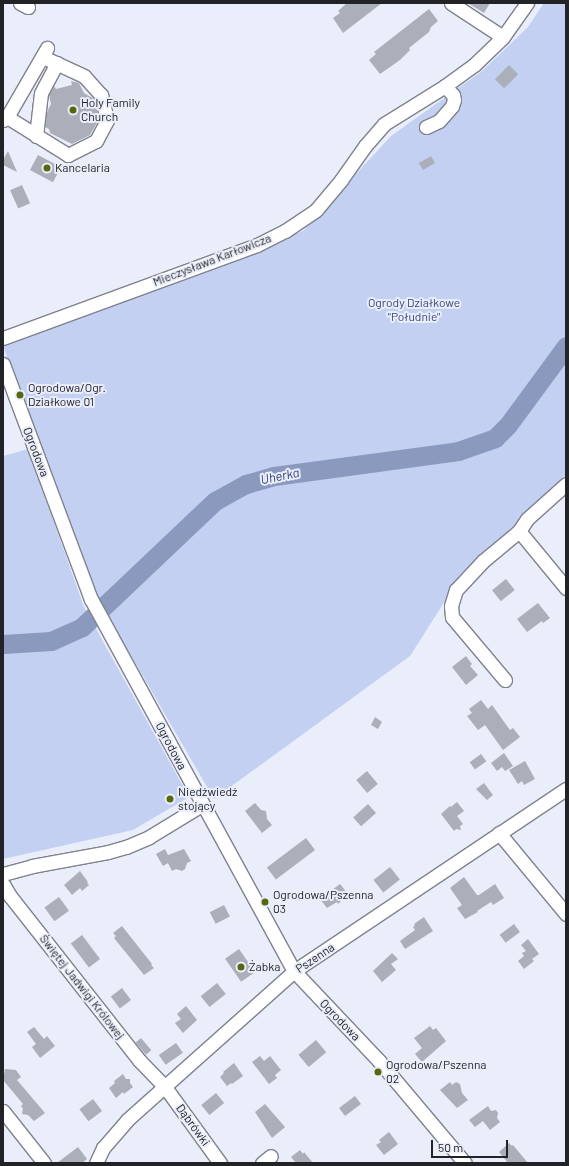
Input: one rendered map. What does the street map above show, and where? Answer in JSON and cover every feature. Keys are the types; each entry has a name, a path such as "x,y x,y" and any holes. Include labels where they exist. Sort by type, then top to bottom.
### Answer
{"street":[{"path":"451,3 503,37"},
{"name":"Mieczysława Karłowicza","path":"3,338 257,245 286,231 316,210 341,180 365,146 384,124 445,86 474,65 503,37 527,3"},
{"path":"45,52 57,63 84,76 98,91 101,95 107,120 96,141 72,155 65,154 5,119 45,52"},
{"path":"36,136 41,94 57,63"},
{"path":"426,128 439,121 452,106 454,100 453,95 445,86"},
{"name":"Ogrodowa","path":"3,364 91,599 294,971 379,1061 465,1163"},
{"path":"505,680 452,617 451,606 456,590 482,561 519,531 527,519 566,484"},
{"path":"519,531 566,588"},
{"name":"Pszenna","path":"96,1163 103,1148 127,1120 294,971 409,896 499,833 566,789"},
{"path":"3,874 32,866 108,852 126,847 149,836 203,804"},
{"path":"499,833 566,914"},
{"name":"Świętej Jadwigi Królowej","path":"3,884 10,896 139,1060 165,1087"},
{"name":"Dąbrówki","path":"165,1087 220,1163"},
{"path":"3,1111 44,1163"}],"green space":[{"name":"Ogrody Działkowe \"Południe\"","path":"544,3 566,3 566,475 459,579 410,656 214,799 100,602 3,346 303,231 391,136 482,71 528,27"},
{"path":"28,449 84,607 189,797 133,830 3,859 3,456"}],"building":[{"path":"347,3 382,3 343,33 333,18 340,13 338,11"},
{"path":"468,3 490,3 484,13"},
{"path":"429,9 438,21 431,27 429,32 409,48 410,50 400,60 380,74 369,60 376,54 374,52"},
{"path":"509,65 518,74 504,88 495,79"},
{"name":"Holy Family Church","path":"71,81 79,83 84,93 94,99 99,119 90,135 72,144 50,133 49,129 45,127 47,112 51,104 49,95 54,86 56,89 72,85"},
{"path":"8,151 17,172 3,165 3,160"},
{"path":"38,155 61,167 53,182 30,170"},
{"path":"431,156 435,163 423,170 419,163"},
{"path":"22,185 30,203 18,209 10,190"},
{"path":"506,579 515,590 501,601 492,590"},
{"path":"538,603 550,618 543,623 542,621 527,632 517,619"},
{"path":"466,656 472,664 470,666 478,675 466,685 452,667"},
{"path":"481,700 488,709 492,705 510,730 513,728 520,737 503,750 485,725 478,730 467,716 472,713 469,709"},
{"path":"375,717 382,722 378,729 371,725"},
{"path":"504,753 513,766 505,771 502,767 497,771 491,763"},
{"path":"481,754 486,761 475,770 470,762"},
{"path":"525,761 535,779 524,785 522,781 518,784 509,770"},
{"path":"367,771 378,784 367,793 356,780"},
{"path":"484,783 493,795 487,800 476,789"},
{"path":"457,802 464,811 457,816 463,824 460,826 461,830 456,829 454,831 441,814"},
{"path":"255,803 261,810 266,811 267,819 272,825 262,833 245,811"},
{"path":"368,804 376,813 361,826 353,817"},
{"path":"306,838 315,850 276,879 267,867"},
{"path":"165,849 168,855 184,849 191,861 187,863 185,869 182,871 176,869 172,871 168,863 163,866 156,854"},
{"path":"390,867 400,880 383,893 373,880"},
{"path":"80,871 89,885 82,891 80,888 72,895 64,885"},
{"path":"464,877 477,895 495,884 504,898 493,905 491,902 477,911 478,912 465,919 457,908 462,905 450,888"},
{"path":"340,884 348,894 338,904 337,902 327,908 320,899"},
{"path":"59,897 69,911 54,921 44,908"},
{"path":"224,905 230,917 216,924 210,912"},
{"path":"424,917 433,931 405,949 400,941 415,930 413,927 415,925 414,924"},
{"path":"514,924 520,932 506,943 500,935"},
{"path":"122,926 154,968 144,975 114,938 116,936 113,933"},
{"path":"82,935 100,959 89,967 71,943"},
{"path":"528,939 539,954 532,959 534,961 524,969 518,961 524,956 522,953 526,951 521,945"},
{"name":"Żabka","path":"239,949 255,972 241,982 225,959"},
{"path":"392,953 398,959 391,964 396,970 382,982 373,971"},
{"path":"217,983 226,994 209,1007 201,996"},
{"path":"122,988 131,1000 120,1008 111,996"},
{"path":"186,1006 197,1020 183,1033 175,1023 181,1019 177,1014"},
{"path":"430,1026 433,1030 436,1028 446,1041 422,1062 415,1054 422,1048 414,1038"},
{"path":"34,1027 44,1039 47,1036 55,1046 40,1058 32,1047 36,1044 27,1032"},
{"path":"141,1038 151,1050 146,1055 136,1042"},
{"path":"316,1040 326,1052 309,1067 298,1055"},
{"path":"176,1043 183,1053 166,1065 159,1055"},
{"path":"260,1056 264,1061 270,1056 281,1070 275,1075 277,1078 269,1084 252,1062"},
{"path":"234,1063 243,1076 227,1086 220,1077 224,1073 223,1072"},
{"path":"5,1069 16,1070 21,1077 17,1080 45,1113 34,1121 28,1115 22,1114 23,1109 21,1106 23,1104 3,1080"},
{"path":"123,1074 126,1079 130,1079 130,1083 133,1087 124,1094 123,1092 116,1098 109,1088 115,1083 114,1081"},
{"path":"450,1082 452,1085 456,1082 460,1084 462,1093 468,1100 457,1108 440,1090"},
{"path":"216,1093 224,1103 209,1115 201,1105"},
{"path":"355,1096 361,1104 345,1116 339,1108"},
{"path":"93,1099 102,1111 88,1121 79,1109"},
{"path":"265,1104 285,1127 272,1138 255,1112"},
{"path":"488,1106 491,1111 496,1110 498,1113 497,1118 500,1122 490,1130 483,1121 475,1127 469,1120"},
{"path":"389,1132 398,1144 384,1155 376,1145 381,1142 379,1140"},
{"path":"509,1143 512,1146 513,1145 528,1163 508,1163 499,1152"},
{"path":"78,1147 87,1159 82,1163 57,1163"},
{"path":"300,1150 303,1154 304,1152 313,1163 296,1163 291,1157"}],"waterway":[{"name":"Uherka","path":"3,644 51,641 82,627 215,501 246,484 274,476 458,451 495,438 508,425 566,346"}],"place":[{"name":"Holy Family Church","path":"73,110"},
{"name":"Kancelaria","path":"47,168"},
{"name":"Ogrodowa/Ogr. Działkowe 01","path":"20,395"},
{"name":"Niedźwiedź stojący","path":"170,799"},
{"name":"Ogrodowa/Pszenna 03","path":"265,902"},
{"name":"Żabka","path":"241,967"},
{"name":"Ogrodowa/Pszenna 02","path":"378,1072"}]}
